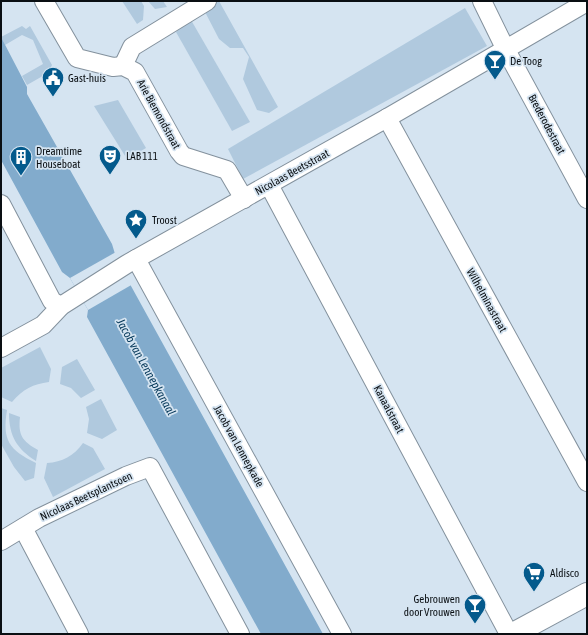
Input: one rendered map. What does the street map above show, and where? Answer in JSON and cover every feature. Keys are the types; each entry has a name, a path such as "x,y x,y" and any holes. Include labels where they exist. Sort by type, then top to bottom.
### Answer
{"street":[{"path":"44,1 77,58 113,67 123,66 132,47 207,1"},
{"name":"Brederodestraat","path":"482,1 506,50 587,199"},
{"name":"Nicolaas Beetsstraat","path":"1,348 43,325 66,302 131,261 387,118 587,2"},
{"name":"Arie Biemondstraat","path":"123,66 135,72 183,156 227,170 244,199"},
{"name":"Wilhelminastraat","path":"387,118 587,482"},
{"name":"Kanaalstraat","path":"269,184 509,634"},
{"path":"1,204 52,301 66,302"},
{"name":"Jacob van Lennepkade","path":"131,261 342,634"},
{"name":"Nicolaas Beetsplantsoen","path":"1,541 45,515 126,476 150,467 240,634"},
{"path":"23,528 79,634"},
{"path":"513,634 587,594"}],"shaded area":[{"path":"122,1 141,1 144,6 143,20 137,24"},
{"path":"148,1 163,1 167,7 155,9"},
{"path":"219,1 278,107 269,113 257,110 243,79 249,57 243,48 230,48 219,39 204,10"},
{"path":"465,8 487,46 243,179 228,149"},
{"path":"191,20 250,122 232,131 176,32"},
{"path":"22,26 26,29 30,26 52,65 48,73 27,85 22,76 43,64 33,40 22,35 5,45 1,37"},
{"path":"118,100 146,148 127,159 94,106"},
{"path":"40,347 51,369 49,382 38,384 29,388 12,402 1,397 1,368"},
{"path":"77,359 95,390 81,398 71,388 60,384 62,367"},
{"path":"101,399 117,430 102,439 87,433 89,419 86,407"},
{"path":"1,408 7,410 6,429 7,437 10,443 19,453 36,463 34,478 25,481 14,467 1,444"},
{"path":"9,413 20,417 22,437 28,444 38,450 36,461 24,452 15,441 9,421"},
{"path":"83,443 93,448 105,469 53,497 44,478 47,463 67,458 72,455"}],"water":[{"name":"Jacob van Lennepkanaal","path":"1,37 27,87 27,94 112,244 115,254 131,286 323,634 261,634 87,317 88,310 70,278 62,272 1,160"}],"pier":[{"path":"116,252 133,284 88,310 70,278"}],"place":[{"name":"De Toog","path":"495,80"},
{"name":"Gast-huis","path":"53,98"},
{"name":"Dreamtime Houseboat","path":"21,176"},
{"name":"LAB 111","path":"110,176"},
{"name":"Troost","path":"136,240"},
{"name":"Aldisco","path":"534,592"},
{"name":"Gebrouwen door Vrouwen","path":"475,624"}]}
